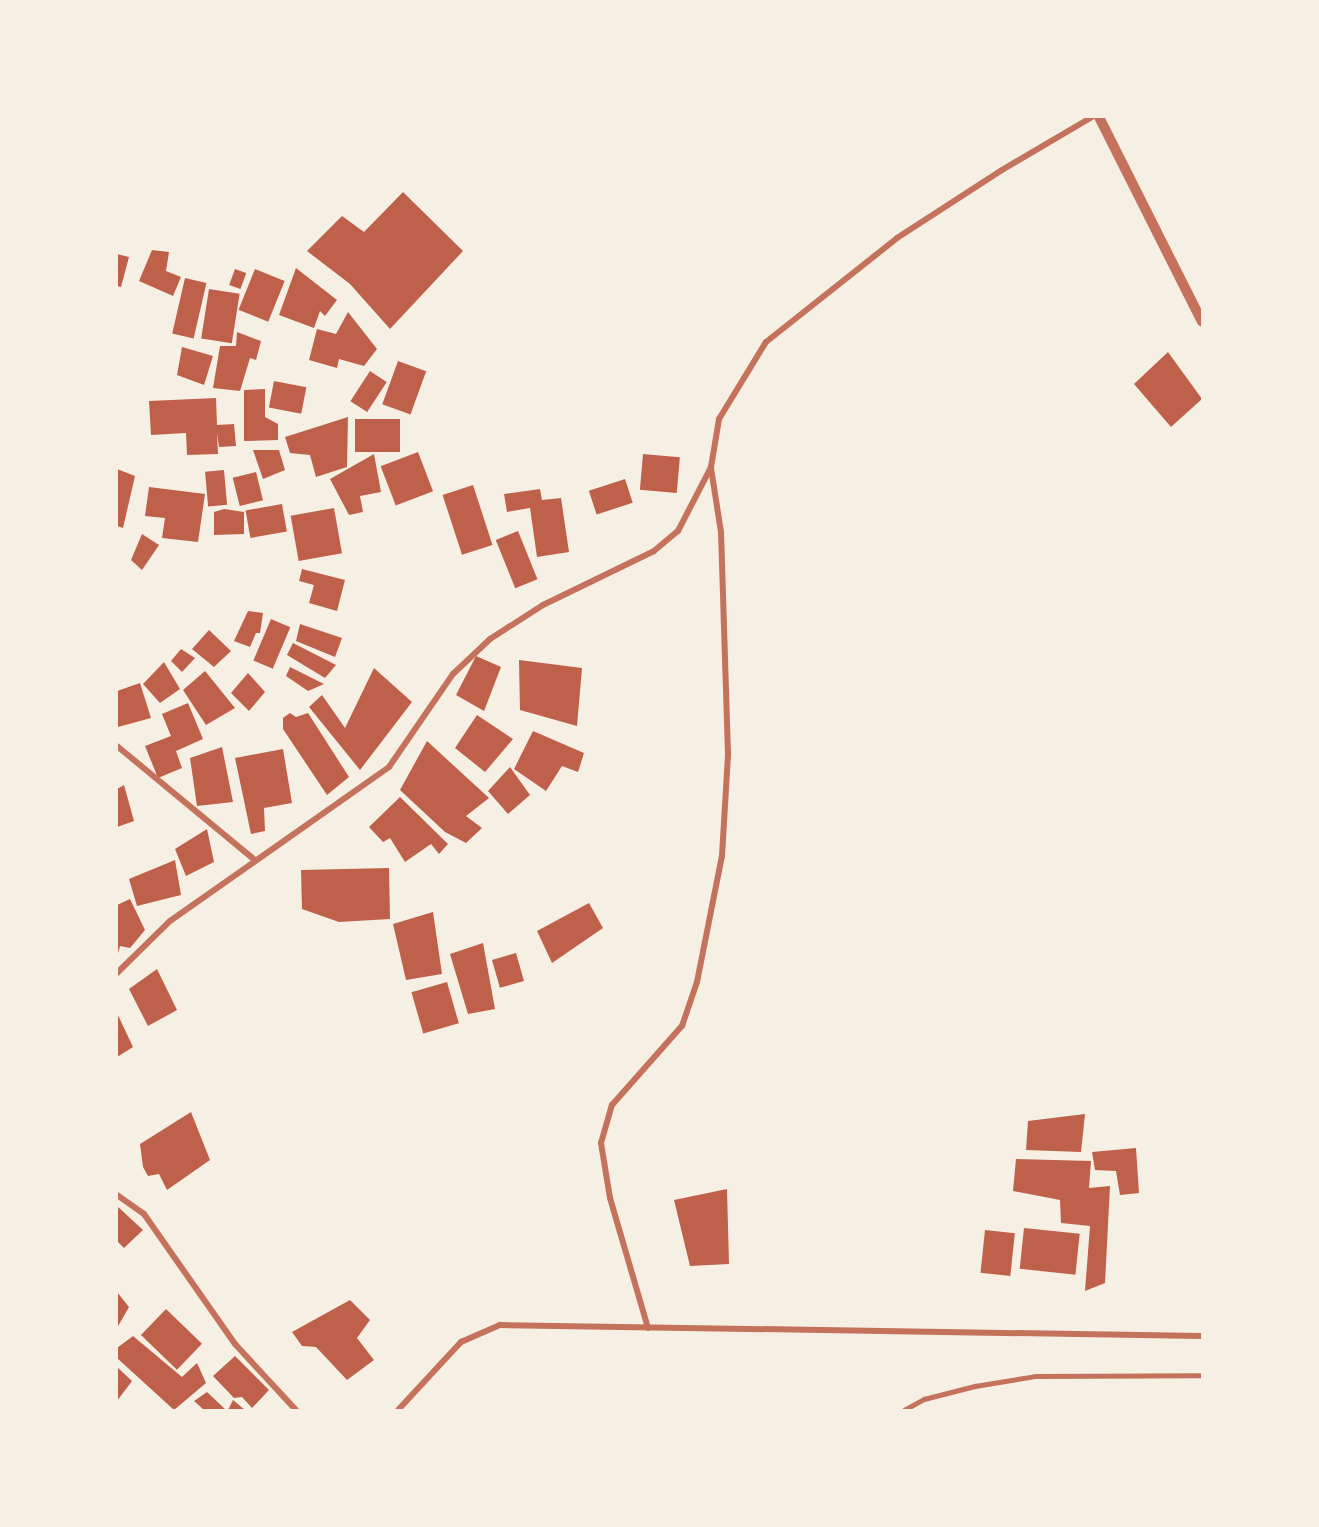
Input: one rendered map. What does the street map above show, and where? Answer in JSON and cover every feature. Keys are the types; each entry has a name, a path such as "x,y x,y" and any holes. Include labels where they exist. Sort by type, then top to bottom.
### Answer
{"street":[{"path":"648,1328 610,1198 601,1143 612,1105 682,1026 697,982 722,856 728,754 721,532 711,467 718,419 766,342 897,238 1002,170 1092,117"},
{"path":"1100,117 1202,322"},
{"path":"117,973 170,921 389,767 453,674 490,639 543,605 654,551 678,531 711,467"},
{"path":"117,746 255,860"},
{"path":"117,1195 144,1214 235,1344 296,1410"},
{"path":"398,1410 461,1342 478,1331 500,1325 1202,1336"}],"lane":[{"path":"904,1410 924,1399 975,1386 1036,1376 1202,1375"}],"building":[{"path":"403,192 463,251 390,329 350,284 307,251 342,216 364,232"},
{"path":"152,250 169,252 166,271 181,277 173,296 139,281"},
{"path":"117,254 129,257 121,287 117,286"},
{"path":"296,268 337,300 325,316 320,311 314,328 279,315"},
{"path":"235,269 246,273 240,289 229,285"},
{"path":"255,269 285,281 268,322 239,310"},
{"path":"185,278 206,283 194,338 172,334"},
{"path":"209,289 240,294 232,343 201,338"},
{"path":"348,312 377,349 364,366 339,359 337,368 309,360 317,329 336,334"},
{"path":"237,332 261,341 256,360 250,358 240,391 213,388 220,346 236,346"},
{"path":"182,347 213,356 204,385 177,375"},
{"path":"1168,352 1202,399 1171,427 1134,384"},
{"path":"398,361 426,371 410,414 382,404"},
{"path":"370,371 387,382 367,412 350,401"},
{"path":"274,381 306,387 301,414 269,408"},
{"path":"265,389 265,417 278,424 278,440 244,441 244,390"},
{"path":"216,398 217,425 234,424 236,446 219,447 217,433 218,454 187,455 186,433 151,435 149,401"},
{"path":"348,417 347,467 316,477 310,455 290,453 285,437"},
{"path":"355,419 400,419 400,452 355,452"},
{"path":"253,450 279,450 285,470 263,479"},
{"path":"418,452 433,491 396,506 381,466"},
{"path":"374,454 381,492 360,496 363,512 349,515 330,479"},
{"path":"643,454 680,457 677,493 640,490"},
{"path":"117,469 135,476 123,528 117,526"},
{"path":"224,470 227,505 208,507 205,472"},
{"path":"256,472 263,500 240,506 233,478"},
{"path":"625,479 633,503 597,515 589,491"},
{"path":"473,485 492,545 462,555 443,495"},
{"path":"149,487 205,494 198,542 162,538 165,518 145,516"},
{"path":"540,489 542,500 561,498 569,552 537,557 530,508 507,512 504,494"},
{"path":"282,504 287,532 250,538 246,510"},
{"path":"334,508 342,553 299,561 291,516"},
{"path":"224,509 244,512 244,534 214,535 214,512"},
{"path":"518,531 537,579 515,588 496,540"},
{"path":"142,534 159,545 142,570 131,560"},
{"path":"302,569 345,580 337,611 309,603 314,585 299,581"},
{"path":"248,611 263,613 260,633 256,633 250,647 234,641"},
{"path":"271,619 290,627 273,669 253,660"},
{"path":"300,624 342,638 335,657 296,641"},
{"path":"209,630 231,651 214,667 192,649"},
{"path":"293,643 336,665 325,678 287,655"},
{"path":"181,649 195,658 182,672 171,661"},
{"path":"476,656 501,667 484,711 456,695"},
{"path":"519,660 582,668 577,726 520,710"},
{"path":"164,662 180,689 160,703 143,684"},
{"path":"290,667 324,684 308,691 286,676"},
{"path":"374,668 412,702 360,770 309,707 322,695 345,728"},
{"path":"205,671 235,708 206,725 183,690"},
{"path":"248,673 265,692 249,711 231,693"},
{"path":"140,683 151,718 118,727 117,691"},
{"path":"188,703 203,739 176,751 182,768 158,778 145,746 171,736 162,714"},
{"path":"290,713 296,717 308,713 349,777 327,795 283,729 283,718"},
{"path":"477,715 513,739 485,772 455,748"},
{"path":"533,731 584,753 578,772 562,766 546,791 514,769"},
{"path":"427,741 489,798 466,816 482,828 466,843 445,832 400,790"},
{"path":"222,747 233,802 197,806 190,758"},
{"path":"283,749 292,803 264,808 265,831 251,834 235,758"},
{"path":"510,767 530,795 508,814 488,791"},
{"path":"124,785 134,821 117,827 117,789"},
{"path":"400,797 448,844 439,854 431,844 405,862 390,838 383,842 369,827"},
{"path":"207,829 214,862 186,876 175,849"},
{"path":"175,860 181,895 137,906 129,879"},
{"path":"389,868 390,919 339,922 302,909 301,870"},
{"path":"130,899 145,930 130,948 120,946 117,957 117,905"},
{"path":"589,903 603,928 552,963 537,931"},
{"path":"433,912 442,974 406,980 393,924"},
{"path":"483,943 495,1009 468,1014 450,954"},
{"path":"516,953 524,981 500,988 492,960"},
{"path":"157,969 177,1010 148,1026 129,989"},
{"path":"447,982 459,1023 423,1034 411,992"},
{"path":"117,1013 133,1047 117,1057"},
{"path":"191,1112 210,1160 167,1190 159,1174 148,1176 143,1167 140,1144"},
{"path":"1085,1114 1081,1152 1026,1150 1028,1121"},
{"path":"1136,1148 1139,1193 1120,1195 1116,1171 1095,1170 1092,1152"},
{"path":"1016,1159 1091,1161 1089,1188 1110,1186 1105,1283 1085,1291 1090,1226 1061,1223 1060,1200 1013,1191"},
{"path":"727,1189 729,1264 690,1266 674,1200"},
{"path":"117,1206 143,1230 124,1248 117,1241"},
{"path":"1024,1228 1080,1234 1075,1275 1020,1269"},
{"path":"985,1230 1015,1233 1010,1276 981,1273"},
{"path":"117,1292 129,1307 117,1328"},
{"path":"350,1300 370,1320 357,1338 374,1360 347,1380 316,1347 302,1346 292,1332"},
{"path":"166,1309 202,1344 177,1370 141,1335"},
{"path":"133,1336 182,1377 197,1363 206,1383 174,1410 117,1358 117,1348"},
{"path":"235,1356 269,1390 252,1408 242,1397 234,1398 213,1376"},
{"path":"117,1367 132,1381 117,1401"},
{"path":"207,1392 226,1410 204,1410 194,1401"},
{"path":"233,1400 245,1410 228,1410"}]}
